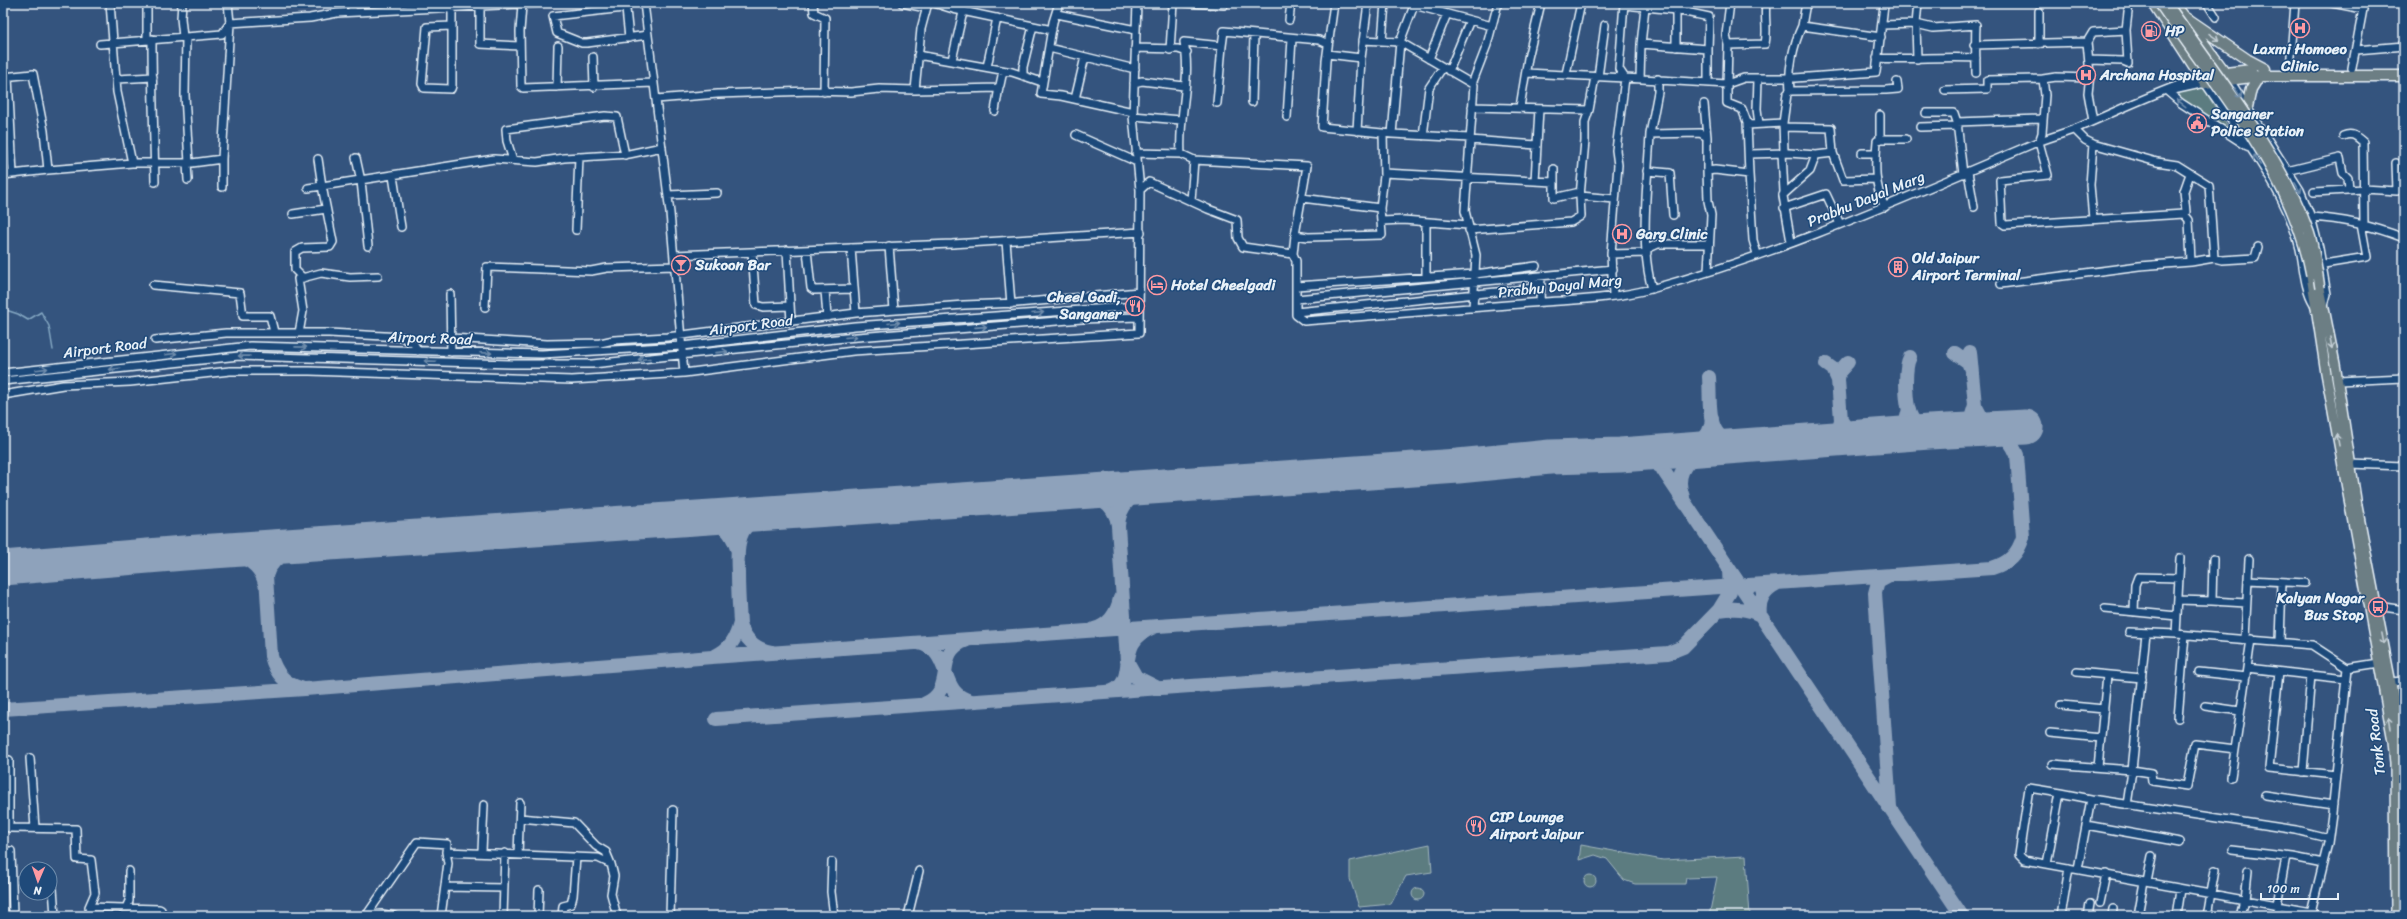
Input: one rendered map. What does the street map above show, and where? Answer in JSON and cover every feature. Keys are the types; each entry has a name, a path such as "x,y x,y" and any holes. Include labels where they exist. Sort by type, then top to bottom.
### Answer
{"highway":[{"path":"2153,3 2203,80 2226,75 2290,68 2404,69"},
{"path":"2174,3 2226,75"},
{"path":"2182,15 2248,60 2262,72 2404,76"},
{"path":"2247,107 2251,90 2262,72"}],"main road":[{"path":"2159,3 2226,100 2277,180 2302,236 2320,306"},
{"path":"2167,3 2232,96 2293,195 2309,233 2320,288 2320,306"},
{"name":"Tonk Road","path":"2320,306 2338,381 2350,464 2391,682 2401,714 2404,800 2404,905"},
{"name":"Tonk Road","path":"2320,306 2352,519 2379,663 2395,764 2396,916"}],"street":[{"path":"110,3 112,42 117,80 124,129 132,163"},
{"path":"147,3 153,77 153,162 155,182"},
{"path":"182,3 181,18 185,37 185,95 188,180"},
{"path":"222,187 222,159 230,23 228,3"},
{"path":"352,3 352,11"},
{"path":"230,23 310,18 352,11 400,6 442,5 452,7 541,3"},
{"path":"644,3 668,195 684,373"},
{"path":"813,3 814,14 825,18 824,92"},
{"path":"902,3 927,6 921,29 915,90"},
{"path":"934,3 963,12 1052,30"},
{"path":"1060,3 1052,30 1041,94 1075,99 1133,114 1181,120"},
{"path":"3,395 63,385 124,383 230,371 310,371 572,380 684,373 853,351 1139,333 1140,190 1133,114 1137,3"},
{"path":"1170,50 1173,3"},
{"path":"1188,3 1224,5 1224,3"},
{"path":"1289,20 1290,3"},
{"path":"1334,3 1327,54 1322,127 1383,134 1470,139 1537,145"},
{"path":"1357,131 1361,58 1368,3"},
{"path":"1382,41 1385,3"},
{"path":"1473,308 1476,255 1465,211 1474,85 1472,84 1487,45 1498,3"},
{"path":"1520,107 1541,3"},
{"path":"1566,74 1581,3"},
{"path":"1730,3 1726,35 1728,45 1728,104 1742,109 1747,125 1750,154 1749,174 1752,184 1753,240 1757,254"},
{"path":"1728,45 1765,44 1768,30 1764,16 1766,3"},
{"path":"1791,242 1783,196 1783,125 1787,94 1790,91 1789,78 1797,36 1802,26 1806,3"},
{"path":"1526,73 1727,84 1744,78 1789,78 1876,72 1884,5 1882,3"},
{"path":"1917,59 1916,24 1918,3"},
{"path":"2090,60 2123,60 2128,63 2126,30 2129,3"},
{"path":"2207,3 2216,17"},
{"path":"2290,68 2294,3"},
{"path":"2332,3 2364,6 2352,68"},
{"path":"1392,134 1400,42 1414,4 1492,26"},
{"path":"1613,295 1613,268 1611,254 1618,165 1616,150 1625,78 1619,69 1624,4 1676,10 1709,17 1708,82"},
{"path":"522,5 520,46 522,88 594,87 654,83"},
{"path":"480,6 480,44 520,46"},
{"path":"452,7 452,26 451,89 424,88 422,84 427,27 452,26"},
{"path":"1640,79 1645,7"},
{"path":"629,38 626,9 624,8 553,16 556,33 582,43 629,38 648,35"},
{"path":"1676,10 1676,47"},
{"path":"2039,11 2039,44"},
{"path":"952,60 963,12"},
{"path":"1056,14 1136,30"},
{"path":"1429,59 1447,14"},
{"path":"987,67 998,18"},
{"path":"1424,136 1429,88 1446,69 1470,20"},
{"path":"100,44 222,34 230,23"},
{"path":"1882,25 1916,24 1933,28 1976,25 1974,45 1976,73"},
{"path":"1382,221 1469,227 1571,222 1583,214 1580,194 1585,141 1585,122 1597,77 1605,25"},
{"path":"1023,76 1023,67 1033,26"},
{"path":"1802,26 1881,37"},
{"path":"2093,121 2088,94 2090,60 2087,42 2093,32 2126,30"},
{"path":"1217,103 1224,31 1319,40 1328,44"},
{"path":"1252,102 1254,35"},
{"path":"1287,117 1292,38"},
{"path":"1363,40 1400,42 1472,84"},
{"path":"1181,154 1181,120 1187,52 1184,42 1222,46"},
{"path":"1974,45 2087,42"},
{"path":"1642,44 1708,49"},
{"path":"557,87 558,46"},
{"path":"2356,50 2404,46"},
{"path":"1050,48 1134,69"},
{"path":"1135,48 1187,52"},
{"path":"1327,54 1361,58"},
{"path":"918,55 987,67 1042,82"},
{"path":"593,57 594,87"},
{"path":"1075,99 1085,57"},
{"path":"1877,58 1976,58"},
{"path":"995,111 1003,71"},
{"path":"13,174 5,77 33,74 44,130 48,170"},
{"path":"2203,80 2249,147 2278,193 2287,212 2299,247 2309,296 2320,306 2327,294 2311,217 2300,190 2226,75"},
{"path":"117,80 153,77"},
{"path":"1945,90 1987,89 1987,80 2044,79 2056,77 2090,78"},
{"path":"1758,78 1756,109 1759,124"},
{"path":"2044,79 2045,95 2042,134 2039,142 2048,175 2000,180 2002,223 2017,225 2184,214"},
{"path":"1652,289 1647,273 1647,171 1650,134 1658,92 1658,80"},
{"name":"Prabhu Dayal Marg","path":"1296,312 1296,315 1304,321 1540,302 1613,295 1652,289 1757,254 1885,207 2039,142 2074,129 2128,105 2167,91 2178,84 2203,80"},
{"path":"1134,83 1142,81 1184,86"},
{"path":"1790,91 1898,89 1897,82"},
{"path":"656,99 718,94 999,87"},
{"path":"2167,91 2181,103 2249,147"},
{"path":"1704,104 1707,137 1708,201 1711,215 1708,270"},
{"path":"1472,107 1520,107 1589,110"},
{"path":"1535,181 1539,109"},
{"path":"1926,113 1954,113 1958,124 1965,173 1974,207"},
{"path":"1880,115 1880,139 1877,141 1876,153 1876,179 1878,195 1885,207"},
{"path":"513,160 507,141 506,129 605,116 617,117 625,155"},
{"path":"1920,127 2042,119"},
{"path":"1747,125 1759,124 1831,128 1833,153 1844,184 1876,179"},
{"path":"2074,129 2085,140 2093,144 2157,162 2177,165 2209,185 2214,258"},
{"path":"1650,134 1700,132 1707,137"},
{"path":"1295,235 1308,237 1382,235 1380,208 1384,173 1383,134"},
{"path":"2324,264 2367,257 2363,224 2363,142 2356,135 2348,134 2343,136"},
{"path":"1076,135 1137,162"},
{"path":"1880,139 1906,139"},
{"path":"2093,144 2090,185 2093,219"},
{"path":"308,188 361,181 494,159 537,162 579,157 625,155 662,147"},
{"path":"1136,153 1181,154 1194,160 1307,166 1295,235 1294,254 1296,261 1296,312 1535,288 1538,277"},
{"path":"1750,154 1782,153 1816,155 1833,153"},
{"path":"1862,153 1876,153"},
{"path":"1783,196 1810,171 1816,155"},
{"path":"576,230 579,157"},
{"path":"356,158 361,181 368,246"},
{"path":"2287,171 2340,158 2343,174 2348,178 2349,190"},
{"path":"3,175 132,163 188,163 222,159"},
{"path":"303,278 295,270 295,252 302,248 331,246 318,159"},
{"path":"1191,202 1194,160"},
{"path":"2314,192 2364,189 2397,191 2396,163"},
{"path":"1554,169 1554,198 1580,194 1615,199"},
{"path":"1707,172 1715,170 1749,174"},
{"path":"1647,171 1670,173 1673,215"},
{"path":"1384,173 1554,182"},
{"path":"2184,214 2186,212 2185,187 2190,174"},
{"path":"393,176 401,227"},
{"path":"1140,190 1149,182 1191,202 1237,220 1238,238 1243,247 1294,254"},
{"path":"668,195 716,193"},
{"path":"1784,208 1826,194 1840,224"},
{"path":"1302,198 1380,208"},
{"path":"294,214 326,210"},
{"path":"2184,214 2188,220 2191,262"},
{"path":"2311,217 2330,218 2363,224 2404,238"},
{"path":"1426,223 1426,277"},
{"path":"674,255 1006,241 1140,232"},
{"path":"1006,241 1011,304"},
{"path":"1611,254 1647,251 1658,244 1709,244"},
{"path":"889,246 894,310"},
{"path":"2001,284 2214,258 2222,260 2255,258 2258,247"},
{"path":"851,248 856,313"},
{"path":"787,250 791,322"},
{"path":"807,250 811,288 825,290 854,289"},
{"path":"752,252 756,305 763,307 790,306"},
{"path":"485,307 487,267 591,271 607,268 675,266"},
{"path":"1296,286 1475,274 1536,266"},
{"path":"1296,299 1538,277 1613,268"},
{"path":"299,332 303,311 298,279 321,274 350,277 378,276"},
{"path":"1538,277 1540,302"},
{"path":"153,285 240,293 243,316 270,316 274,332"},
{"path":"825,290 827,317"},
{"path":"451,338 547,344 600,343 614,340 681,335 856,313 964,305 1011,304 1139,292"},
{"path":"450,294 452,352"},
{"name":"Airport Road","path":"3,373 250,346 542,354 682,346 855,326 1138,306"},
{"name":"Airport Road","path":"3,381 240,356 570,365 683,356 845,338 1082,319 1138,317"},
{"path":"155,340 226,333 299,332 402,338 414,344 418,351"},
{"path":"2338,381 2404,378"},
{"path":"2350,464 2404,466"},
{"path":"2176,634 2180,558"},
{"path":"2212,601 2214,559"},
{"path":"2231,777 2247,668 2248,639 2246,603 2249,560"},
{"path":"2134,612 2135,586 2138,578 2179,578"},
{"path":"2248,580 2305,583"},
{"path":"2280,641 2282,582"},
{"path":"2178,600 2246,603"},
{"path":"2377,606 2404,610"},
{"path":"2105,609 2177,616"},
{"path":"2128,632 2280,641 2312,645 2347,668 2379,663"},
{"path":"2127,805 2146,633"},
{"path":"2178,718 2185,636"},
{"path":"2247,668 2346,679"},
{"path":"2328,838 2296,830 2127,805 2029,788 2019,855 2024,860 2106,874 2180,889 2278,905 2313,915 2328,838 2333,805 2347,668"},
{"path":"2077,672 2142,678"},
{"path":"2199,672 2246,677"},
{"path":"2279,672 2269,768 2336,775"},
{"path":"2098,767 2107,675"},
{"path":"2303,772 2311,675"},
{"path":"2391,682 2404,681"},
{"path":"2061,705 2104,709"},
{"path":"2205,706 2240,711"},
{"path":"2050,732 2101,738"},
{"path":"2052,764 2132,770 2151,773 2151,781 2187,786 2195,744 2235,749"},
{"path":"30,758 35,828"},
{"path":"9,760 6,827 76,829 77,859 91,860 95,893 89,907 90,916"},
{"path":"2047,864 2060,793"},
{"path":"2265,795 2333,805"},
{"path":"2078,869 2091,799"},
{"path":"518,854 520,803"},
{"path":"482,851 484,805"},
{"path":"670,916 673,810"},
{"path":"520,818 574,823 596,846 606,852 614,876 612,894 617,916"},
{"path":"2086,825 2180,842"},
{"path":"367,914 417,842 447,844 446,852 448,863 442,916"},
{"path":"2232,850 2286,856 2323,863"},
{"path":"3,851 11,851 13,916"},
{"path":"446,852 482,851 598,858 611,864"},
{"path":"503,916 505,853"},
{"path":"2141,914 2152,856"},
{"path":"2276,916 2286,856"},
{"path":"562,916 563,906 571,904 574,896 576,857"},
{"path":"832,862 831,892 834,916"},
{"path":"2061,916 2069,868"},
{"path":"2207,916 2214,870"},
{"path":"126,908 129,901 129,871"},
{"path":"908,916 919,871"},
{"path":"2240,916 2245,900 2248,871"},
{"path":"2100,903 2106,874"},
{"path":"445,887 504,888"},
{"path":"2176,916 2180,889"},
{"path":"538,916 539,890"},
{"path":"54,901 55,916"},
{"path":"2088,916 2090,904"},
{"path":"89,907 159,909 161,916"},
{"path":"367,914 394,916"}],"green space":[{"path":"2199,86 2203,88 2231,132 2180,98 2179,92"},
{"path":"1430,844 1432,872 1406,876 1391,904 1359,907 1350,879 1350,861"},
{"path":"1581,845 1663,860 1746,856 1750,916 1709,916 1717,877 1686,878 1685,884 1635,884 1624,880 1607,859 1595,855 1579,860"},
{"path":"1588,875 1592,875 1596,881 1592,887 1588,887 1584,883 1584,879"},
{"path":"1416,888 1420,888 1424,894 1420,900 1416,900 1412,896 1412,892"}],"waterway":[{"path":"3,309 18,314 28,320 41,312 49,326 53,350"}],"taxiway":[{"path":"1970,352 1975,405 1983,420 1997,428"},
{"path":"1955,353 1968,362 1971,370"},
{"path":"1910,357 1906,378 1910,413 1916,423 1929,432"},
{"path":"1848,362 1839,372 1838,380 1841,420 1848,431 1860,438"},
{"path":"1826,364 1833,369 1838,380"},
{"path":"1709,377 1710,410 1715,429 1720,436 1728,442 1740,446"},
{"path":"1959,430 1971,418 1975,405"},
{"path":"1894,435 1905,425 1909,409"},
{"path":"1668,451 1691,446 1703,439 1710,428 1712,419"},
{"path":"1831,439 1838,431 1841,420"},
{"path":"3,709 305,689 712,657 1992,568 2012,557 2023,537 2017,455 2009,441 1999,433 1986,430 1970,430"},
{"path":"1683,497 1680,486 1681,477 1689,462 1704,452 1723,447"},
{"path":"1620,455 1644,456 1661,467 1962,916"},
{"path":"1151,488 1144,490 1128,501 1121,512 1118,526 1127,661 1136,677 1156,687"},
{"path":"1073,492 1081,492 1096,496 1108,504 1113,510 1118,525"},
{"path":"771,652 765,651 751,642 744,633 740,623 738,549 743,531 748,525 756,519 780,512"},
{"path":"678,520 707,520 722,525 728,531 737,549"},
{"path":"301,688 295,686 281,676 275,667 271,656 266,576 270,566 285,553 306,547 337,543"},
{"path":"184,553 220,553 244,558 253,564 260,572 265,584"},
{"path":"716,719 1668,653 1683,647 1719,610 1730,592 1729,569"},
{"path":"1890,807 1875,593 1878,582 1891,575"},
{"path":"1760,615 1760,604 1763,596 1769,589 1778,583"},
{"path":"1094,629 1104,625 1112,618 1117,609 1120,598"},
{"path":"1719,610 1740,609 1760,615"},
{"path":"715,656 725,650 732,643 737,634 740,623"},
{"path":"1112,691 1120,686 1124,679 1130,651 1134,642 1141,634 1154,627"},
{"path":"924,704 934,698 940,690 950,653 956,646 967,640"},
{"path":"918,643 937,654 954,690 961,697 972,701"}],"runway":[{"path":"3,568 184,553 1458,466 1550,457 1620,455 1929,432 2026,427"}],"place":[{"name":"Laxmi Homoeo Clinic","path":"2300,28"},
{"name":"HP","path":"2151,31"},
{"name":"Archana Hospital","path":"2086,75"},
{"name":"Sanganer Police Station","path":"2197,123"},
{"name":"Garg Clinic","path":"1622,234"},
{"name":"Sukoon Bar","path":"681,265"},
{"name":"Old Jaipur Airport Terminal","path":"1898,267"},
{"name":"Hotel Cheelgadi","path":"1157,285"},
{"name":"Cheel Gadi, Sanganer","path":"1135,306"},
{"name":"Kalyan Nagar Bus Stop","path":"2378,607"},
{"name":"CIP Lounge Airport Jaipur","path":"1476,826"}]}
